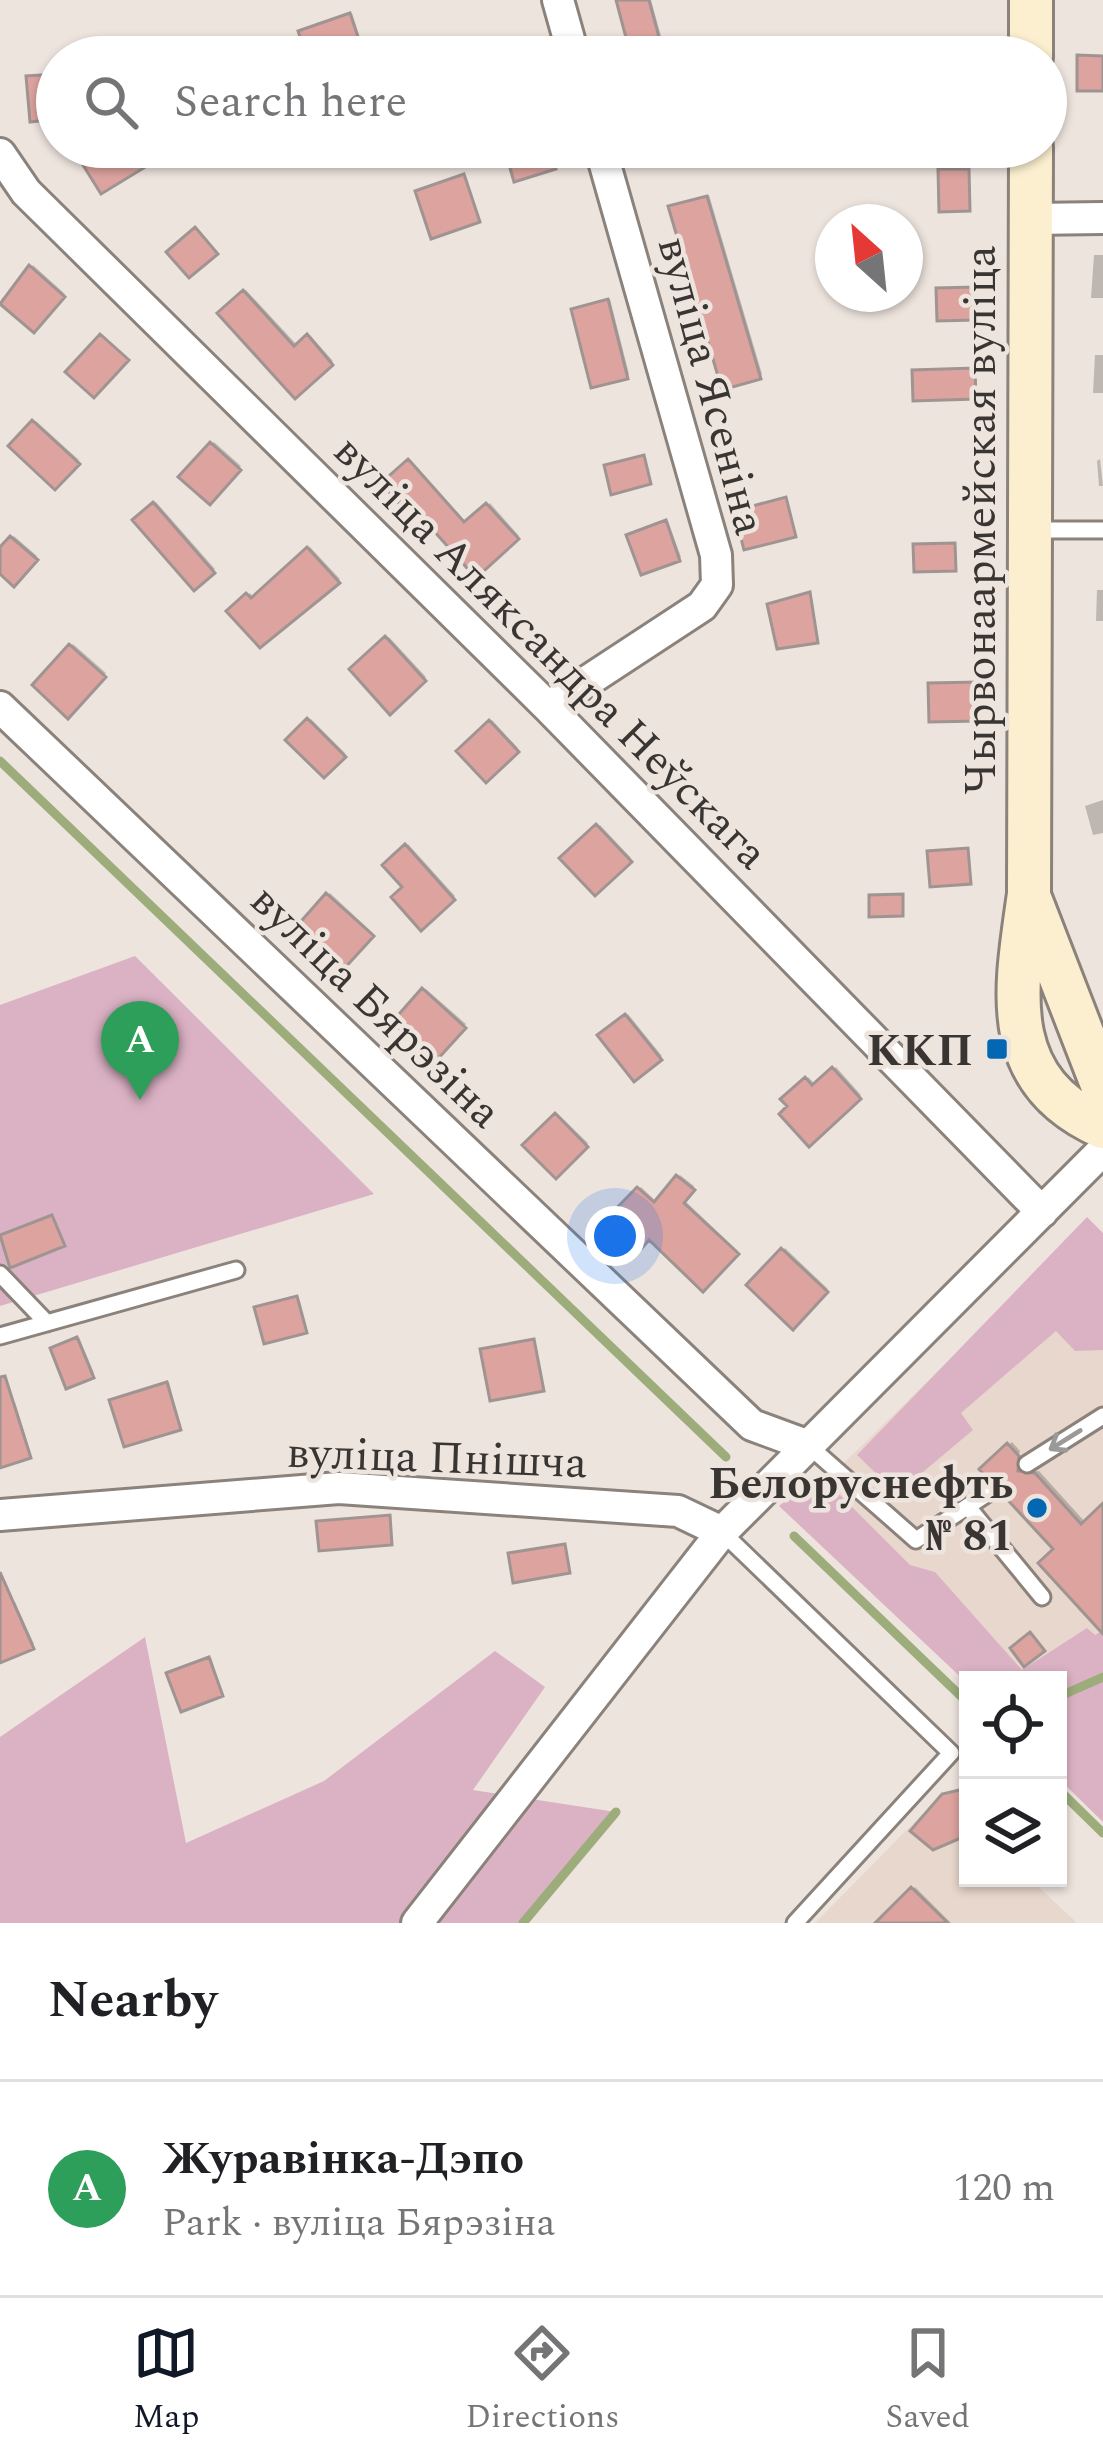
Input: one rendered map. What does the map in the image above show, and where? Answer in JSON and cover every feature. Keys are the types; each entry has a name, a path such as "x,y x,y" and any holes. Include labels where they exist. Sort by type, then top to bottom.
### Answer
{"main road":[{"path":"1031,0 1031,36"},
{"name":"Чырвонаармейская вуліца","path":"1031,168 1029,894 1014,994 1030,1058 1052,1091 1077,1114 1103,1127"},
{"name":"Чырвонаармейская вуліца","path":"1029,894 1093,1041 1103,1087"}],"street":[{"path":"558,0 568,36"},
{"name":"вуліца Аляксандра Неўскага","path":"0,154 26,192 548,707 1042,1212"},
{"name":"вуліца Ясеніна","path":"548,707 702,606 717,584 716,556 606,168"},
{"path":"1031,219 1103,218"},
{"name":"вуліца Бярэзіна","path":"0,707 752,1425 809,1446"},
{"path":"417,1923 722,1532 1103,1150"},
{"name":"вуліца Пнішча","path":"0,1515 339,1488 678,1511 722,1532"}],"lane":[{"path":"1030,530 1103,530"},
{"path":"0,1336 236,1270"},
{"path":"0,1274 47,1323"},
{"path":"1027,1464 1103,1416"},
{"path":"809,1446 916,1540 996,1488"},
{"path":"968,1507 1042,1597"},
{"path":"722,1532 951,1753 795,1923"}],"shaded area":[{"path":"135,956 374,1194 0,1306 0,1005"},
{"path":"1087,1217 1103,1233 1103,1350 1075,1351 1056,1331 961,1413 973,1430 904,1488 890,1487 857,1455"},
{"path":"1084,1229 1103,1249 1103,1630 1042,1671 1018,1671 814,1492"},
{"path":"807,1483 834,1489 910,1565 935,1572 1022,1670 1087,1628 1095,1635 1103,1630 1103,1822 1067,1787 1067,1671 959,1671 959,1676 779,1506"},
{"path":"145,1637 186,1843 324,1781 495,1651 545,1687 473,1790 616,1812 523,1923 0,1923 0,1737"},
{"path":"959,1790 959,1887 1039,1887 1077,1923 815,1923 942,1794"}],"building":[{"path":"616,0 649,0 659,36 626,36"},
{"path":"350,13 358,36 300,36 298,31"},
{"path":"1077,55 1103,56 1103,91 1077,91"},
{"path":"36,75 36,121 30,122 26,76"},
{"path":"85,168 144,168 101,194"},
{"path":"510,168 556,168 556,169 514,182"},
{"path":"938,169 969,169 970,211 939,212"},
{"path":"464,174 480,222 431,239 415,191"},
{"path":"707,196 761,379 722,390 668,206"},
{"path":"195,227 218,254 189,278 166,252"},
{"path":"29,265 65,297 34,333 0,304"},
{"path":"976,287 976,320 937,321 936,288"},
{"path":"243,290 294,346 307,334 333,365 295,399 217,313"},
{"path":"608,299 628,379 591,388 571,309"},
{"path":"100,334 129,360 94,398 65,372"},
{"path":"975,368 976,399 913,401 912,370"},
{"path":"32,420 80,464 55,490 8,446"},
{"path":"210,442 241,470 210,505 178,477"},
{"path":"644,455 651,484 611,495 604,465"},
{"path":"408,459 464,522 486,503 519,539 476,578 416,511 410,516 381,483"},
{"path":"786,497 796,537 744,550 734,511"},
{"path":"153,502 215,573 194,591 132,520"},
{"path":"666,520 680,561 641,575 626,535"},
{"path":"10,536 38,560 14,587 0,574 0,547"},
{"path":"955,543 956,571 914,572 913,544"},
{"path":"307,547 340,583 260,648 226,611 246,593 251,598"},
{"path":"810,592 818,643 777,649 767,604"},
{"path":"385,636 426,681 390,715 349,669"},
{"path":"69,644 106,677 68,719 32,685"},
{"path":"979,682 980,721 929,722 928,683"},
{"path":"307,718 346,757 324,778 285,740"},
{"path":"489,720 519,752 486,783 456,751"},
{"path":"596,824 632,862 595,896 559,858"},
{"path":"405,844 455,900 421,931 391,897 402,887 382,865"},
{"path":"968,848 971,884 930,887 927,851"},
{"path":"326,893 374,936 343,970 296,927"},
{"path":"903,894 903,916 869,917 869,895"},
{"path":"422,988 466,1028 436,1061 392,1022"},
{"path":"625,1014 662,1060 634,1082 597,1035"},
{"path":"832,1067 861,1099 809,1147 779,1114 787,1106 780,1099 805,1077 812,1085"},
{"path":"555,1113 588,1147 556,1179 522,1145"},
{"path":"676,1175 695,1190 684,1203 739,1254 703,1292 649,1240 642,1248 608,1217 637,1187 654,1202"},
{"path":"52,1215 65,1246 10,1268 0,1235"},
{"path":"781,1248 828,1292 793,1330 746,1285"},
{"path":"297,1296 307,1333 264,1344 254,1307"},
{"path":"77,1337 94,1378 66,1389 50,1348"},
{"path":"534,1339 544,1391 490,1401 480,1349"},
{"path":"5,1376 31,1458 0,1468 0,1377"},
{"path":"167,1382 181,1430 124,1447 109,1400"},
{"path":"1007,1443 1019,1456 1018,1471 1035,1473 1081,1524 1103,1503 1103,1634 1038,1563 1053,1549 1004,1496 1005,1481 988,1479 979,1469"},
{"path":"390,1515 392,1545 319,1551 316,1521"},
{"path":"565,1544 570,1573 513,1583 508,1553"},
{"path":"0,1572 34,1649 0,1663"},
{"path":"1030,1632 1045,1651 1024,1667 1010,1648"},
{"path":"209,1657 223,1696 181,1712 166,1673"},
{"path":"959,1790 959,1839 933,1850 910,1831 942,1794"},
{"path":"911,1887 948,1923 875,1923"}],"waterway":[{"path":"0,761 726,1457"},
{"path":"794,1536 959,1694"},
{"path":"1067,1693 1103,1677"},
{"path":"1067,1798 1103,1833"},
{"path":"523,1923 616,1812"}],"place":[{"name":"ККП","path":"997,1049"},
{"name":"Журавінка-Дэпо","path":"140,1100"},
{"name":"Белоруснефть № 81","path":"1037,1508"}]}
